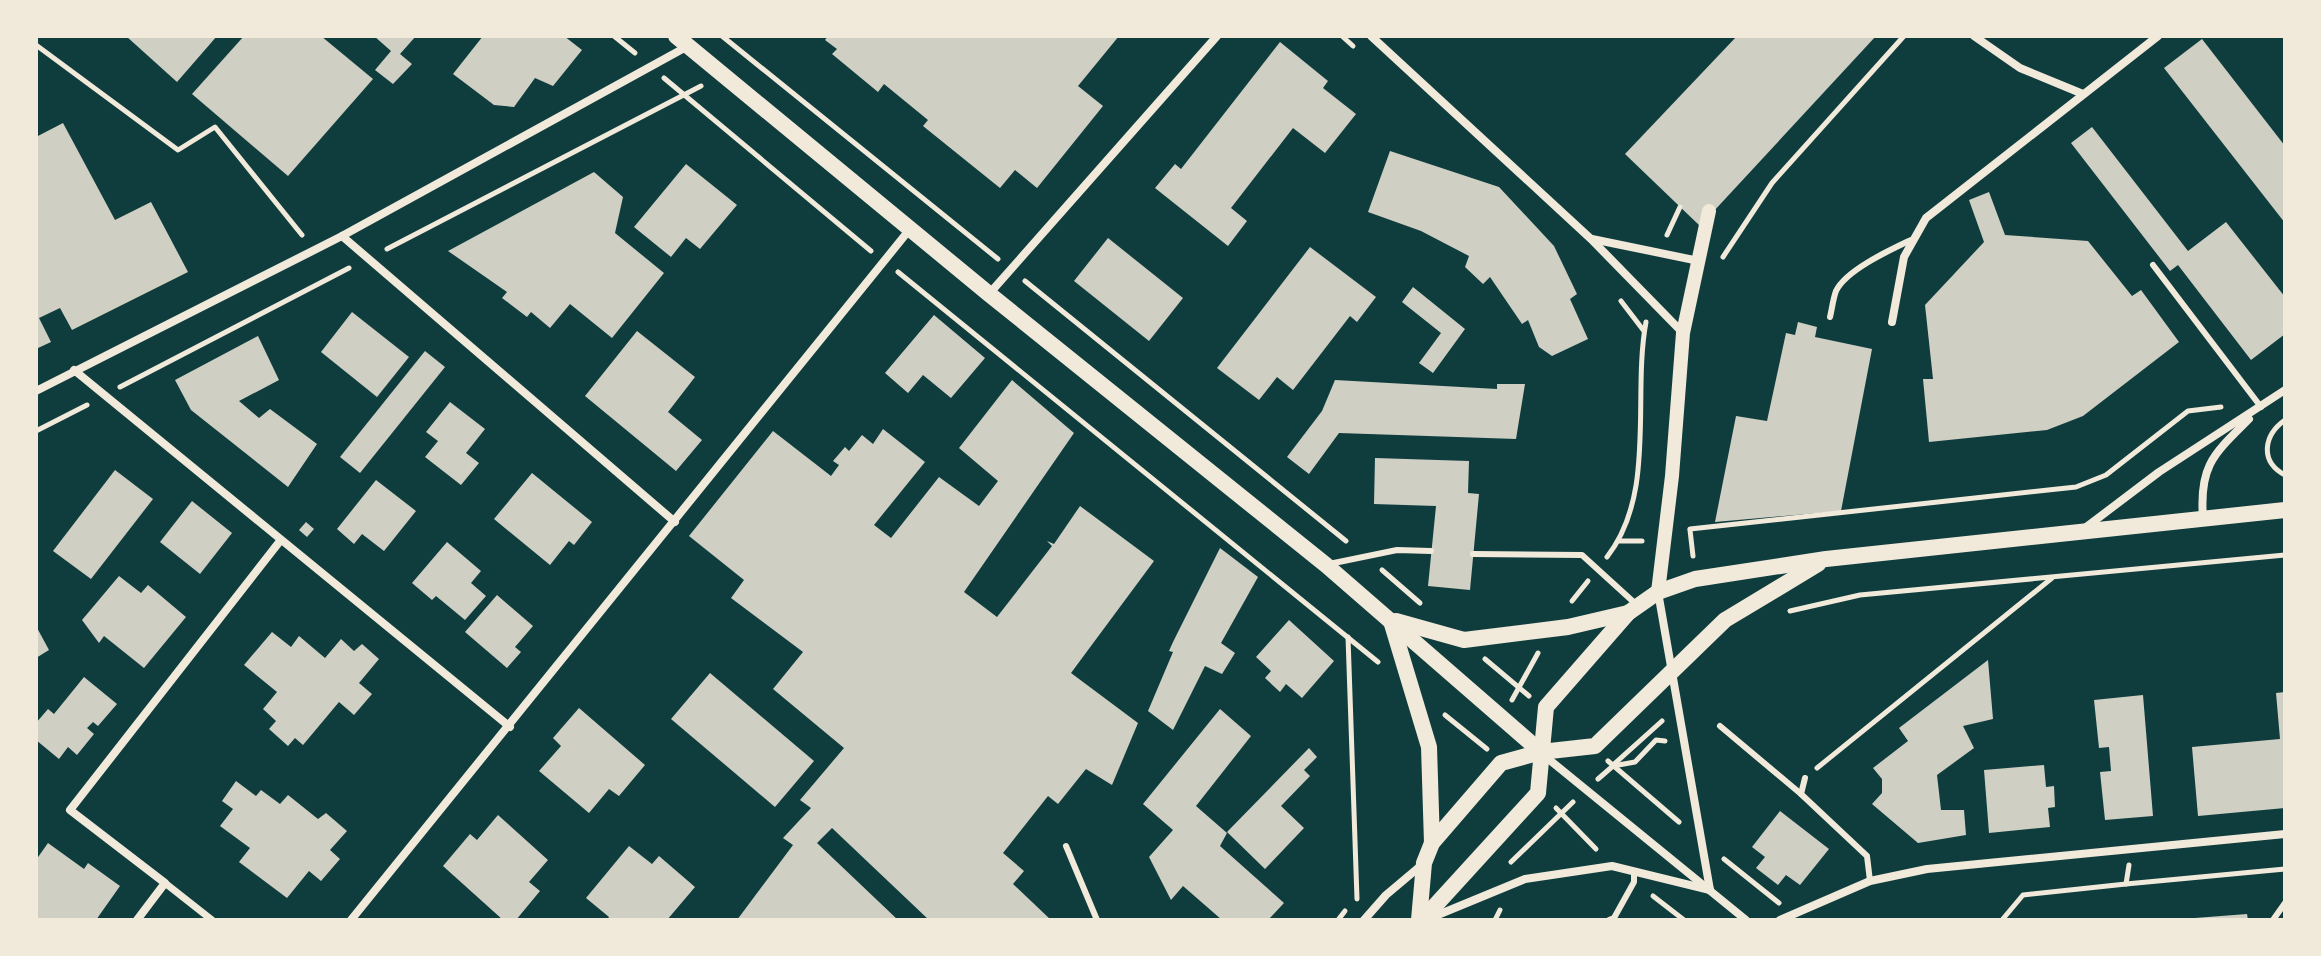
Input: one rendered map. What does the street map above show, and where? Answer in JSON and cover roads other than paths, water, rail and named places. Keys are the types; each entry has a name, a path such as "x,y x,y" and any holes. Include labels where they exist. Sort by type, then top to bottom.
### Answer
{"main road":[{"path":"682,41 989,294 1326,565 1541,752"},
{"path":"1423,920 1538,793 1546,707 1633,609 1658,592 1695,579 1826,559 2285,510"},
{"path":"1423,920 1424,863 1432,843 1501,763 1541,752 1595,746 1725,620 1826,559"},
{"path":"1391,620 1464,640 1551,629 1633,609"},
{"path":"1391,620 1415,691 1429,747 1432,843"}],"street":[{"path":"989,294 1013,271 1217,36"},
{"path":"1371,36 1591,239 1683,333"},
{"path":"1974,36 2020,68 2083,94"},
{"path":"1892,322 1901,266 1911,240 1932,212 2158,36"},
{"path":"36,391 342,236 652,67 682,41"},
{"path":"1709,211 1683,333 1672,476 1658,592 1674,669 1683,743 1710,890"},
{"path":"351,920 910,229"},
{"path":"342,236 675,522"},
{"path":"1591,239 1699,261"},
{"path":"74,370 510,727"},
{"path":"2081,531 2159,472 2285,390"},
{"path":"2203,518 2202,481 2212,456 2261,407"},
{"path":"212,920 70,810 280,541"},
{"path":"1541,752 1585,792 1746,920"},
{"path":"1780,920 1870,881 1927,869 2285,834"},
{"path":"1364,920 1386,895 1424,863"},
{"path":"1423,920 1506,884 1612,866 1710,890"},
{"path":"137,920 165,883"}],"lane":[{"path":"1830,317 1836,292 1845,281 1875,258 1911,240"},
{"path":"2153,265 2261,407"},
{"path":"1326,565 1363,554 1431,551"},
{"path":"1473,554 1582,555 1598,568 1633,609"},
{"path":"1720,726 1801,794 1867,856 1870,881"},
{"path":"1801,794 1805,778"},
{"path":"1066,846 1097,920"},
{"path":"1609,920 1614,918 1634,882 1634,871"},
{"path":"2273,920 2285,903"}]}
